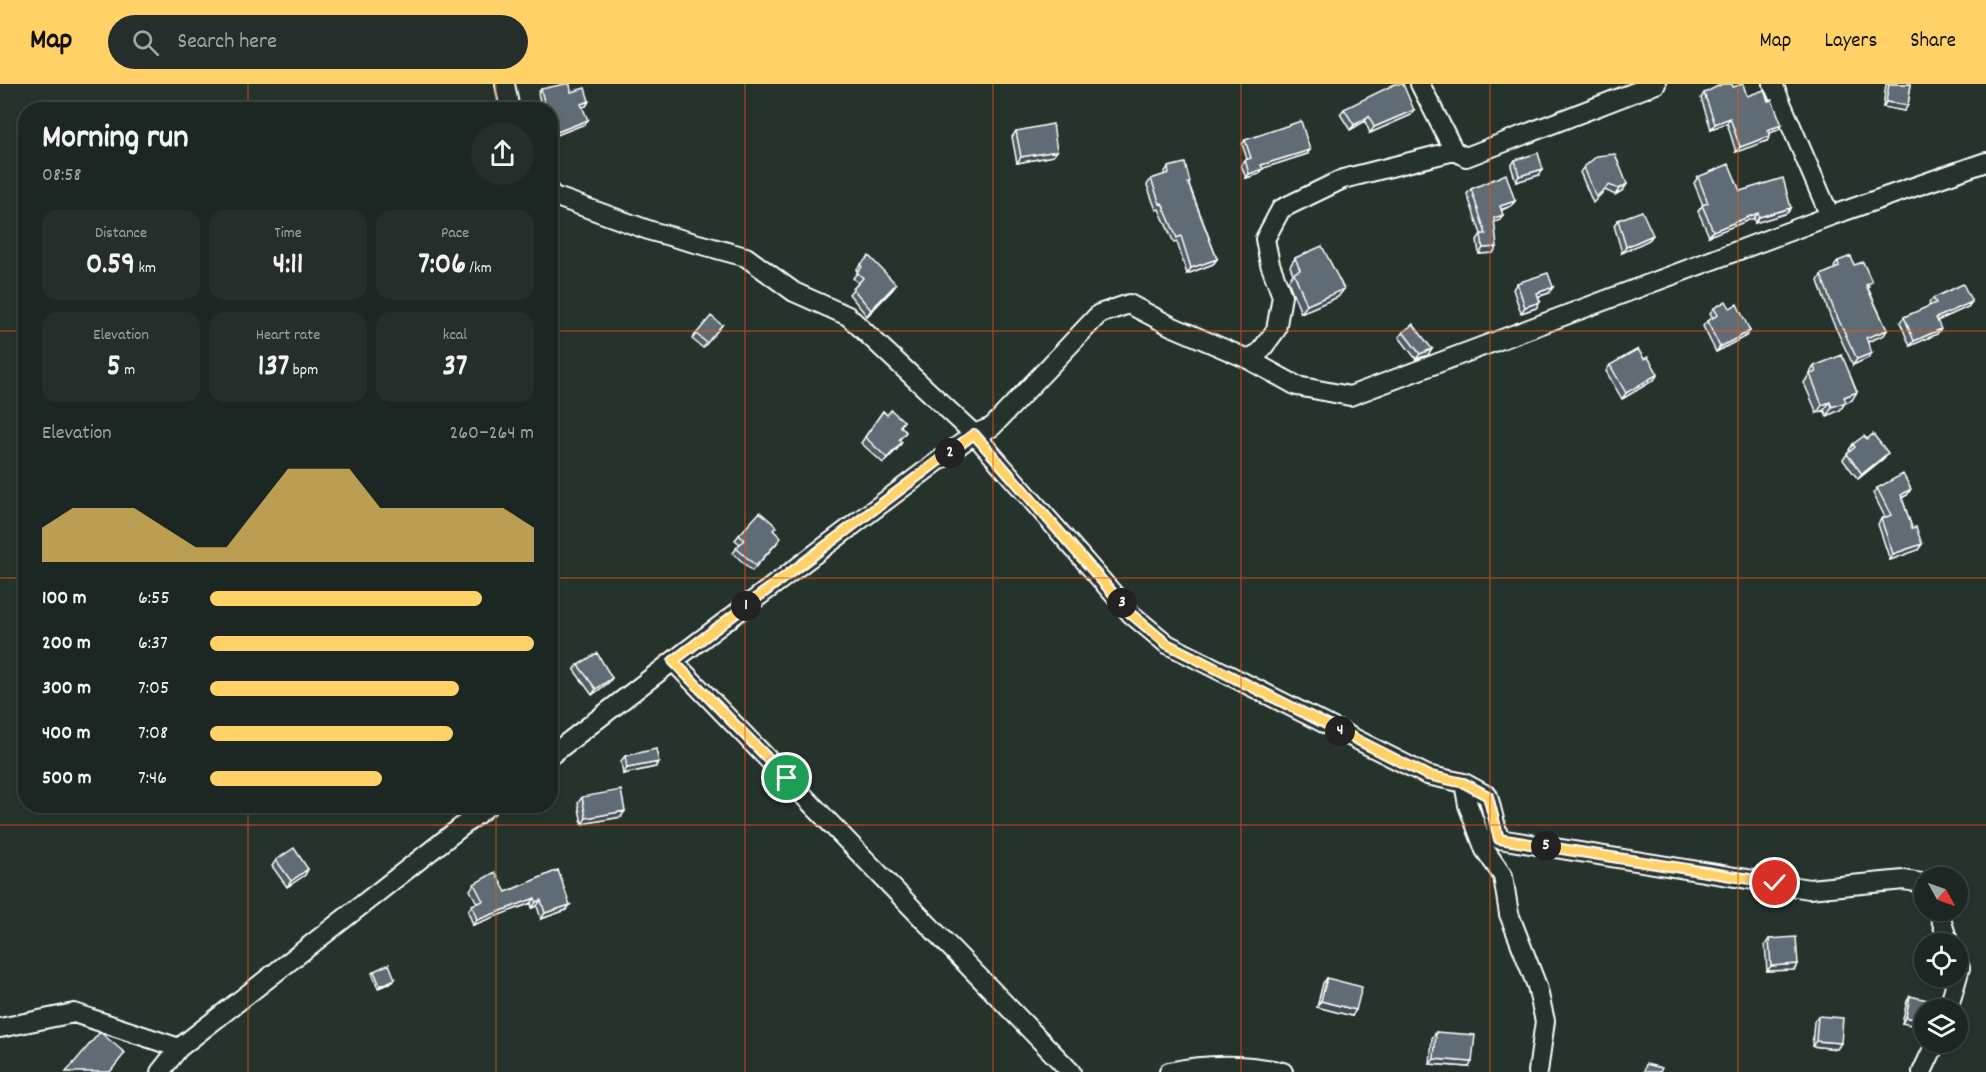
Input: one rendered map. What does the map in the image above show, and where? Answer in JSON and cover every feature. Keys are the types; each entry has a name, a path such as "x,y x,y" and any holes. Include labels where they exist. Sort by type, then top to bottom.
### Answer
{"street":[{"path":"505,84 508,102"},
{"path":"1420,84 1454,151 1466,157 1636,87 1656,84"},
{"path":"1773,84 1830,216"},
{"path":"1248,359 1259,353 1276,330 1282,296 1270,264 1265,239 1281,209 1343,179 1454,151"},
{"path":"558,750 974,434 992,427 1099,314 1129,304 1171,326 1248,359 1297,386 1350,396 1830,216 1986,162"},
{"path":"558,197 651,231 746,257 794,292 848,316 974,434 1131,614 1167,644 1427,775 1464,783 1488,796 1499,839 1809,889 1904,880 1914,882"},
{"path":"673,661 1071,1072"},
{"path":"1464,783 1468,805 1485,850 1503,876 1509,914 1537,986 1545,1021 1538,1072"},
{"path":"160,1072 179,1048 479,813"},
{"path":"0,1028 74,1013 179,1048"},
{"path":"1922,1072 1931,1053"},
{"path":"1169,1072 1184,1069 1251,1066 1282,1072"}],"building":[{"path":"565,84 570,84 571,92 585,88 589,101 581,104 588,120 558,132 558,102 544,102 541,89"},
{"path":"1395,84 1403,84 1414,110 1374,127 1369,116 1354,125 1344,109"},
{"path":"1722,84 1732,84 1733,87 1743,84 1747,96 1764,90 1768,101 1772,100 1782,125 1767,130 1770,136 1740,147 1730,118 1715,124 1704,93"},
{"path":"1889,84 1911,84 1908,105 1886,102"},
{"path":"1301,121 1310,150 1261,165 1263,169 1249,174 1245,160 1251,158 1245,140"},
{"path":"1053,124 1057,151 1021,157 1016,131"},
{"path":"1538,153 1543,169 1519,176 1515,160"},
{"path":"1615,154 1627,184 1619,189 1609,185 1596,197 1584,167 1597,156"},
{"path":"1185,163 1190,182 1188,183 1217,259 1191,268 1181,236 1177,238 1162,203 1160,204 1151,179 1169,173 1168,167"},
{"path":"1729,164 1740,191 1783,178 1791,208 1759,217 1758,213 1713,231 1702,205 1708,203 1698,177"},
{"path":"1506,174 1515,201 1500,206 1503,215 1494,218 1497,247 1483,248 1481,234 1486,234 1471,189"},
{"path":"1642,211 1653,235 1626,247 1618,220"},
{"path":"1322,246 1344,289 1307,305 1294,273 1300,270 1295,258"},
{"path":"869,256 896,284 871,310 853,289 863,278 857,272"},
{"path":"1851,256 1854,265 1863,262 1872,282 1866,285 1887,330 1866,338 1872,353 1857,359 1834,310 1821,275 1839,267 1838,261"},
{"path":"1548,273 1553,287 1537,293 1540,302 1525,307 1517,283"},
{"path":"1963,284 1972,302 1936,318 1941,329 1914,341 1904,317 1936,303 1933,298"},
{"path":"1726,301 1730,308 1737,304 1750,331 1720,347 1707,321 1718,315 1714,308"},
{"path":"711,316 722,325 707,343 696,334"},
{"path":"1413,324 1432,349 1420,354 1403,332"},
{"path":"1638,349 1644,359 1648,357 1658,374 1626,393 1610,365"},
{"path":"1842,355 1857,392 1844,397 1846,402 1832,407 1830,402 1822,405 1810,374 1816,372 1814,366"},
{"path":"891,410 904,421 900,426 906,432 899,440 902,442 887,458 865,437 883,411 887,415"},
{"path":"1873,434 1888,453 1862,474 1847,454 1855,447 1853,444 1864,436 1867,439"},
{"path":"1903,474 1911,489 1901,495 1912,528 1916,527 1922,544 1893,554 1881,519 1891,515 1877,488"},
{"path":"760,512 777,527 773,530 781,538 756,566 736,548 744,540 739,535"},
{"path":"597,653 612,678 596,689 578,665"},
{"path":"656,749 659,762 627,768 625,756"},
{"path":"621,790 625,811 586,818 582,797"},
{"path":"294,848 308,869 291,881 276,860"},
{"path":"558,870 570,905 545,913 541,900 536,902 535,898 477,920 472,905 483,901 474,884 495,872 506,892"},
{"path":"1796,937 1798,964 1771,966 1769,939"},
{"path":"389,964 395,979 380,986 374,971"},
{"path":"1327,978 1362,987 1356,1010 1321,1001"},
{"path":"1910,996 1923,999 1914,999 1914,1019 1906,1017"},
{"path":"1818,1016 1843,1018 1841,1043 1816,1041"},
{"path":"100,1032 125,1053 110,1072 66,1072"},
{"path":"1436,1032 1475,1035 1472,1062 1434,1059"},
{"path":"1646,1064 1662,1068 1660,1072 1644,1072"}],"route":[{"path":"787,778 673,661 974,434 1131,614 1167,644 1427,775 1464,783 1488,796 1499,839 1775,883"}]}
